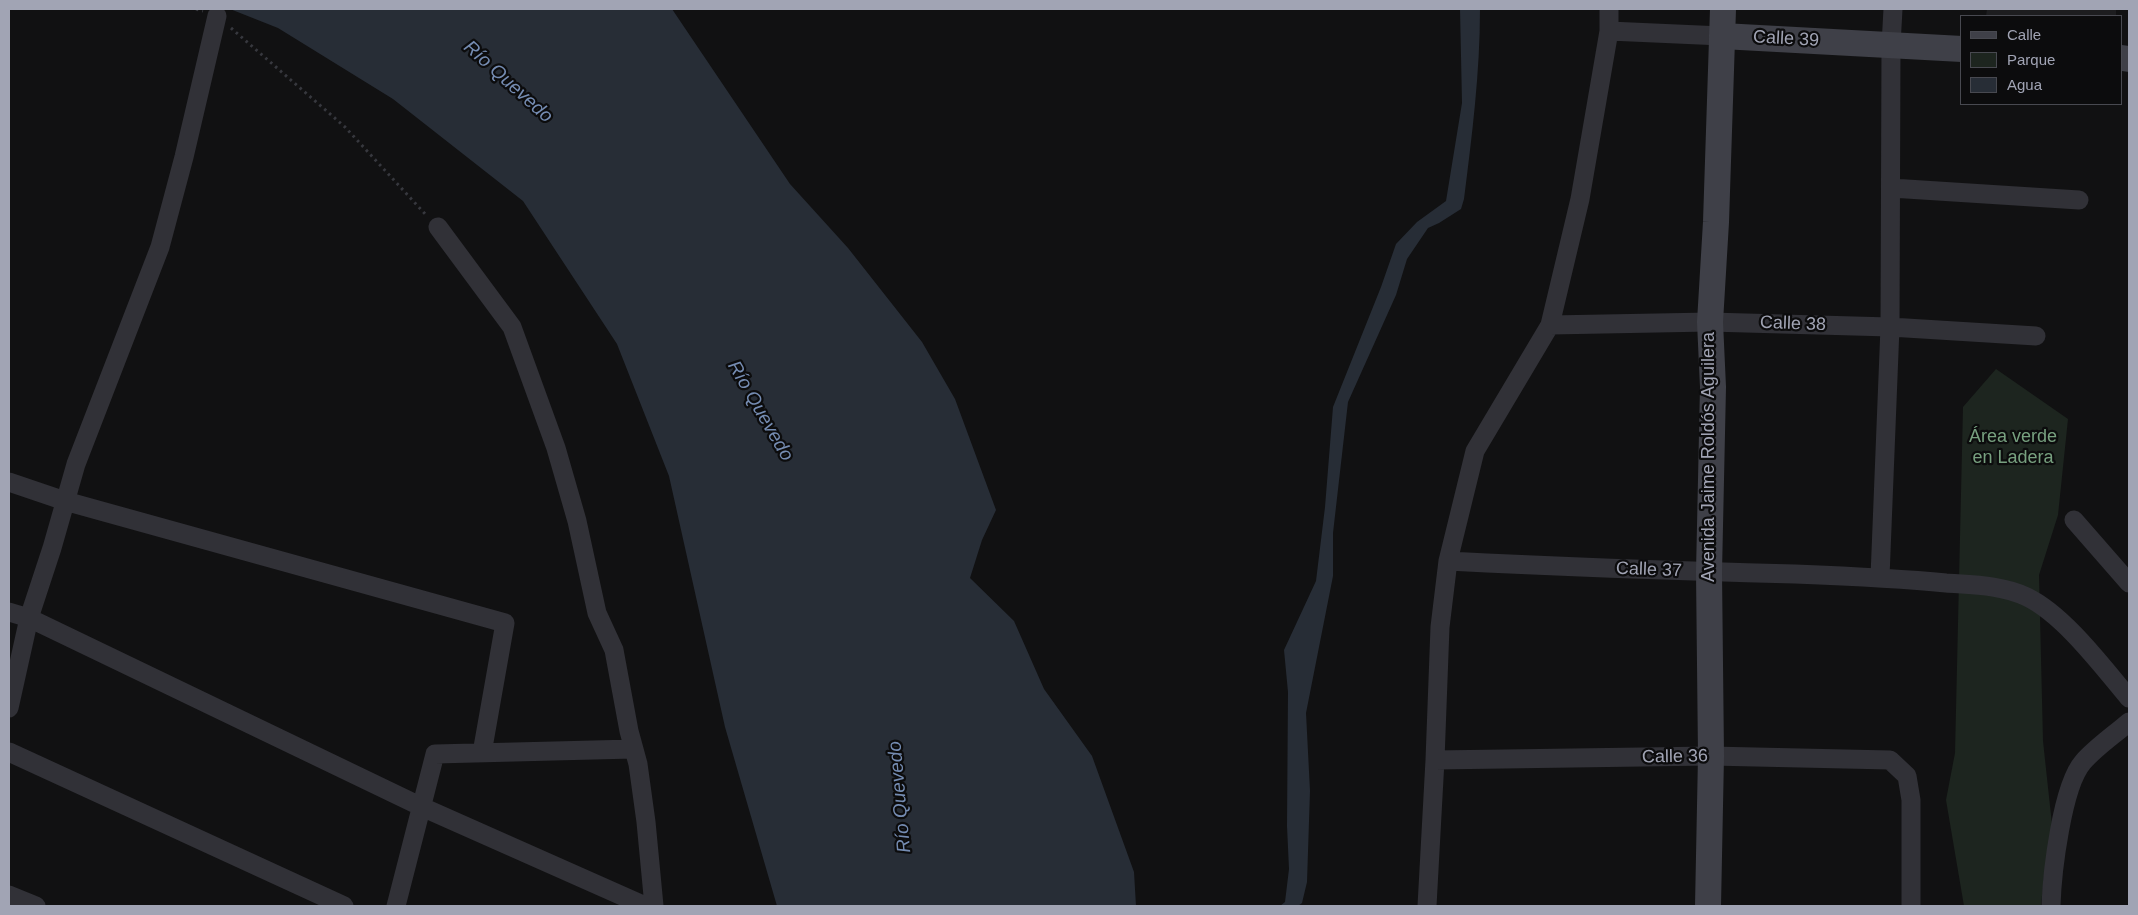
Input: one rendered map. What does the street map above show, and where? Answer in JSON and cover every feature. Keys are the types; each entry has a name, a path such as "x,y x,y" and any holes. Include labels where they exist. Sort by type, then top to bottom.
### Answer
{"main road":[{"name":"Avenida Jaime Roldós Aguilera","path":"1708,906 1710,756 1709,572 1713,388 1710,322 1716,222 1723,9"},
{"name":"Calle 39","path":"1722,36 1960,49"}],"street":[{"path":"1427,906 1436,760 1440,627 1448,560 1475,451 1550,325 1580,199 1609,31 1609,9"},
{"path":"1880,577 1890,328 1891,45 1894,9"},
{"path":"9,708 29,618 76,464 160,246 216,16"},
{"name":"Calle 39","path":"1609,31 1722,36"},
{"path":"1891,188 2079,200"},
{"path":"438,227 512,327 556,448 577,521 597,613 614,650 634,749 646,822 654,906"},
{"name":"Calle 38","path":"1550,325 1710,322 1890,328 2036,336"},
{"path":"9,482 65,501 505,622 482,753"},
{"path":"2074,520 2129,582"},
{"name":"Calle 37","path":"1448,560 1709,572 1880,577 1988,586 2026,597 2040,605 2069,630 2129,698"},
{"path":"9,612 29,618 422,807 645,906"},
{"path":"2051,906 2055,853 2069,786 2082,762 2129,722"},
{"path":"396,906 435,754 634,749"},
{"path":"9,752 344,906"},
{"name":"Calle 36","path":"1436,760 1710,756 1890,760 1907,776 1911,800 1911,906"},
{"path":"9,895 36,906"}],"path":[{"path":"196,9 216,16 345,127 438,227"}],"shaded area":[{"path":"1987,9 2116,9 2116,15 1986,15"}],"green space":[{"name":"Área verde en Ladera","path":"1996,369 2068,419 2058,515 2039,575 2043,741 2054,843 2044,876 2041,906 1964,906 1946,800 1955,753 1963,407"}],"water":[{"name":"Río Quevedo","path":"230,9 672,9 790,184 848,248 922,342 955,399 996,510 982,540 970,578 1014,621 1044,689 1092,756 1134,872 1136,906 777,906 725,727 669,476 617,344 523,201 393,99 278,28"},
{"path":"1460,9 1480,9 1473,128 1464,199 1461,209 1428,228 1407,259 1396,295 1348,402 1333,533 1333,576 1306,713 1310,791 1307,882 1302,903 1298,906 1280,906 1285,902 1289,869 1287,826 1288,692 1284,650 1316,581 1325,507 1333,407 1381,287 1396,244 1417,222 1446,201 1462,103"}]}
